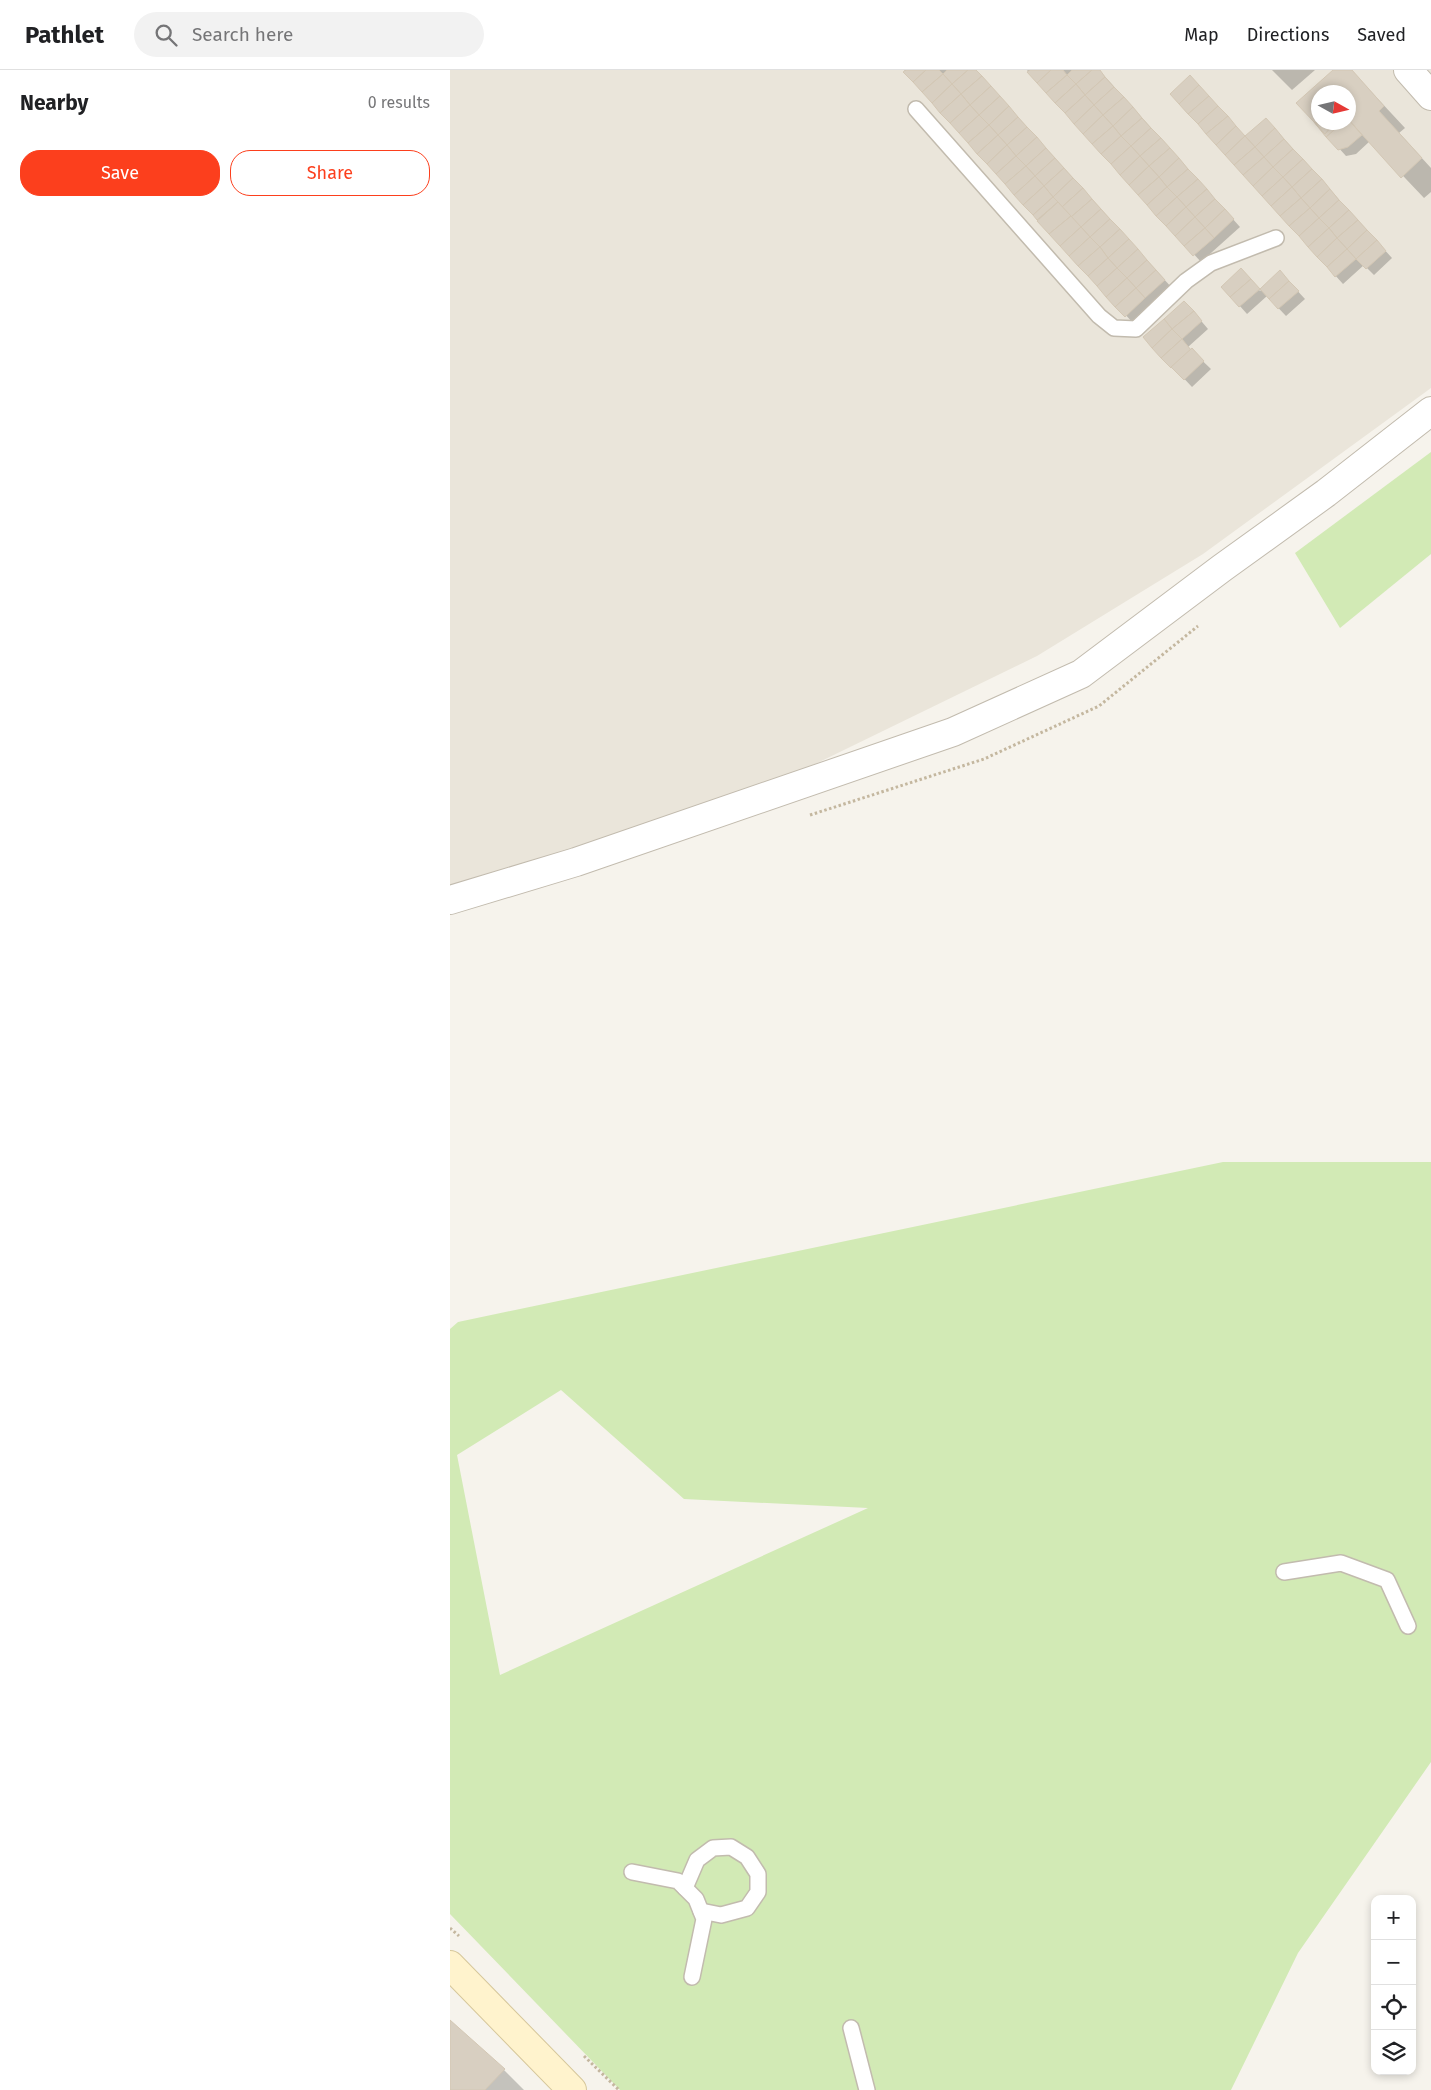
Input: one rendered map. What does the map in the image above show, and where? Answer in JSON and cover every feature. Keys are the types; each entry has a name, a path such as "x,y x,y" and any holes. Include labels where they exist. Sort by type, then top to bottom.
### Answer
{"street":[{"path":"1408,70 1431,96"},
{"path":"450,900 576,862 953,732 1081,674 1326,493 1431,411"},
{"path":"450,1965 572,2090"}],"lane":[{"path":"916,109 1098,316 1114,328 1136,329 1186,281 1210,263 1276,238"},
{"path":"1284,1572 1341,1563 1387,1580 1408,1626"},
{"path":"685,1888 697,1860 714,1848 731,1847 747,1857 758,1874 758,1892 747,1908 720,1915 701,1911"},
{"path":"632,1872 678,1880 696,1899 704,1919 692,1977"},
{"path":"851,2028 866,2090"}],"shaded area":[{"path":"450,70 1431,70 1431,388 1203,554 1037,656 731,805 450,889"}],"green space":[{"path":"1431,452 1431,554 1340,628 1295,553"},
{"path":"1223,1162 1431,1162 1431,1762 1298,1953 1231,2090 620,2090 450,1914 450,1329 458,1322","holes":["561,1390 684,1499 868,1508 500,1675 457,1455"]}],"building":[{"path":"906,70 926,70 913,82 903,72"},
{"path":"926,70 939,70 943,74 922,92 913,82"},
{"path":"947,70 968,70 952,84 943,74"},
{"path":"968,70 976,70 982,76 961,94 952,84"},
{"path":"1030,70 1051,70 1037,83 1027,72"},
{"path":"1051,70 1063,70 1067,75 1046,93 1037,83"},
{"path":"1072,70 1092,70 1076,84 1067,75"},
{"path":"1092,70 1100,70 1105,77 1085,95 1076,84"},
{"path":"1333,70 1352,70 1384,106 1379,111 1422,158 1401,178 1356,128 1356,85 1316,85"},
{"path":"943,74 952,84 932,103 922,92"},
{"path":"1067,75 1076,84 1055,103 1046,93"},
{"path":"1190,75 1199,85 1179,104 1170,94"},
{"path":"982,76 991,86 970,105 961,94"},
{"path":"1105,77 1114,87 1094,105 1085,95"},
{"path":"952,84 961,94 940,113 932,103"},
{"path":"1076,84 1085,95 1065,113 1055,103"},
{"path":"1199,85 1209,96 1188,114 1179,104"},
{"path":"991,86 1000,96 979,115 970,105"},
{"path":"1114,87 1124,97 1103,115 1094,105"},
{"path":"1311,90 1311,119 1296,103"},
{"path":"961,94 970,105 950,123 940,113"},
{"path":"1085,95 1094,105 1074,124 1065,113"},
{"path":"1000,96 1009,106 989,125 979,115"},
{"path":"1209,96 1218,106 1198,124 1188,114"},
{"path":"1124,97 1133,107 1113,126 1103,115"},
{"path":"970,105 979,115 959,133 950,123"},
{"path":"1094,105 1103,115 1083,134 1074,124"},
{"path":"1009,106 1018,117 998,135 989,125"},
{"path":"1218,106 1228,116 1206,134 1198,124"},
{"path":"1133,107 1142,118 1121,136 1113,126"},
{"path":"979,115 989,125 968,143 959,133"},
{"path":"1103,115 1113,126 1092,144 1083,134"},
{"path":"1228,116 1236,126 1216,145 1206,134"},
{"path":"1018,117 1027,127 1007,145 998,135"},
{"path":"1142,118 1151,128 1131,146 1121,136"},
{"path":"1266,118 1275,128 1255,147 1245,136"},
{"path":"989,125 998,135 977,154 968,143"},
{"path":"1113,126 1121,136 1101,154 1092,144"},
{"path":"1236,126 1245,136 1225,155 1216,145"},
{"path":"1027,127 1037,137 1016,156 1007,145"},
{"path":"1151,128 1161,138 1140,156 1131,146"},
{"path":"1275,128 1284,139 1264,157 1255,147"},
{"path":"1356,128 1362,135 1348,147 1338,150 1326,137 1333,130 1356,130"},
{"path":"1320,130 1325,134 1328,130 1334,130 1326,137"},
{"path":"998,135 1007,145 987,164 977,154"},
{"path":"1121,136 1131,146 1111,164 1101,154"},
{"path":"1245,136 1255,147 1234,165 1225,155"},
{"path":"1037,137 1046,148 1026,166 1016,156"},
{"path":"1161,138 1170,148 1149,166 1140,156"},
{"path":"1284,139 1293,149 1273,167 1264,157"},
{"path":"1007,145 1016,156 996,174 987,164"},
{"path":"1131,146 1140,156 1120,175 1111,164"},
{"path":"1255,147 1264,157 1243,175 1234,165"},
{"path":"1046,148 1055,158 1035,176 1026,166"},
{"path":"1170,148 1179,158 1159,177 1149,166"},
{"path":"1293,149 1303,159 1283,177 1273,167"},
{"path":"1016,156 1026,166 1005,184 996,174"},
{"path":"1140,156 1149,166 1129,185 1120,175"},
{"path":"1264,157 1273,167 1253,186 1243,175"},
{"path":"1055,158 1064,168 1044,186 1035,176"},
{"path":"1179,158 1188,169 1167,187 1159,177"},
{"path":"1303,159 1312,169 1292,187 1283,177"},
{"path":"1026,166 1035,176 1014,195 1005,184"},
{"path":"1149,166 1159,177 1138,195 1129,185"},
{"path":"1273,167 1283,177 1262,196 1253,186"},
{"path":"1064,168 1073,178 1053,197 1044,186"},
{"path":"1188,169 1198,179 1177,197 1167,187"},
{"path":"1312,169 1322,179 1301,198 1292,187"},
{"path":"1035,176 1044,186 1023,205 1014,195"},
{"path":"1159,177 1167,187 1147,205 1138,195"},
{"path":"1283,177 1292,187 1271,206 1262,196"},
{"path":"1073,178 1083,188 1062,207 1053,197"},
{"path":"1198,179 1207,189 1186,207 1177,197"},
{"path":"1322,179 1330,189 1310,208 1301,198"},
{"path":"1044,186 1053,197 1033,215 1023,205"},
{"path":"1167,187 1177,197 1156,216 1147,205"},
{"path":"1292,187 1301,198 1280,216 1271,206"},
{"path":"1083,188 1092,199 1071,217 1062,207"},
{"path":"1207,189 1215,199 1195,217 1186,207"},
{"path":"1330,189 1339,200 1319,218 1310,208"},
{"path":"1053,197 1058,202 1037,220 1033,215"},
{"path":"1177,197 1186,207 1166,226 1156,216"},
{"path":"1301,198 1310,208 1289,226 1280,216"},
{"path":"1092,199 1101,209 1081,227 1071,217"},
{"path":"1215,199 1225,209 1205,228 1195,217"},
{"path":"1339,200 1349,210 1329,228 1319,218"},
{"path":"1058,202 1071,216 1049,234 1037,221"},
{"path":"1186,207 1195,217 1175,236 1166,226"},
{"path":"1310,208 1319,218 1299,236 1289,226"},
{"path":"1101,209 1110,219 1090,237 1081,227"},
{"path":"1225,209 1234,219 1214,238 1205,228"},
{"path":"1349,210 1358,220 1337,238 1329,228"},
{"path":"1071,216 1081,227 1060,246 1049,234"},
{"path":"1195,217 1205,228 1184,246 1175,236"},
{"path":"1319,218 1329,228 1308,247 1299,236"},
{"path":"1110,219 1120,229 1100,247 1090,237"},
{"path":"1358,220 1367,230 1347,249 1337,238"},
{"path":"1081,227 1090,237 1069,256 1060,246"},
{"path":"1205,228 1214,238 1193,256 1184,246"},
{"path":"1329,228 1337,238 1317,257 1308,247"},
{"path":"1120,229 1129,239 1108,258 1100,247"},
{"path":"1367,230 1377,240 1356,259 1347,249"},
{"path":"1090,237 1100,247 1078,266 1069,256"},
{"path":"1337,238 1347,249 1327,267 1317,257"},
{"path":"1129,239 1138,249 1117,268 1108,258"},
{"path":"1377,240 1386,251 1366,269 1356,259"},
{"path":"1100,247 1108,258 1088,276 1078,266"},
{"path":"1138,249 1147,260 1127,278 1117,268"},
{"path":"1347,249 1356,259 1335,277 1327,267"},
{"path":"1108,258 1117,268 1097,286 1088,276"},
{"path":"1147,260 1156,270 1136,288 1127,278"},
{"path":"1117,268 1127,278 1106,297 1097,286"},
{"path":"1241,268 1251,279 1230,297 1221,287"},
{"path":"1156,270 1165,280 1145,298 1136,288"},
{"path":"1280,270 1289,281 1269,299 1260,289"},
{"path":"1127,278 1136,288 1115,307 1106,297"},
{"path":"1251,279 1260,289 1239,307 1230,297"},
{"path":"1289,281 1299,291 1278,309 1269,299"},
{"path":"1136,288 1145,298 1125,317 1115,307"},
{"path":"1184,301 1194,311 1172,329 1164,319"},
{"path":"1194,311 1202,321 1182,339 1172,329"},
{"path":"1164,319 1172,329 1152,348 1143,337"},
{"path":"1172,329 1182,339 1161,358 1152,348"},
{"path":"1182,339 1191,350 1171,368 1161,358"},
{"path":"1192,348 1204,361 1184,380 1171,367"},
{"path":"450,2020 505,2069 485,2090 450,2090"}]}
